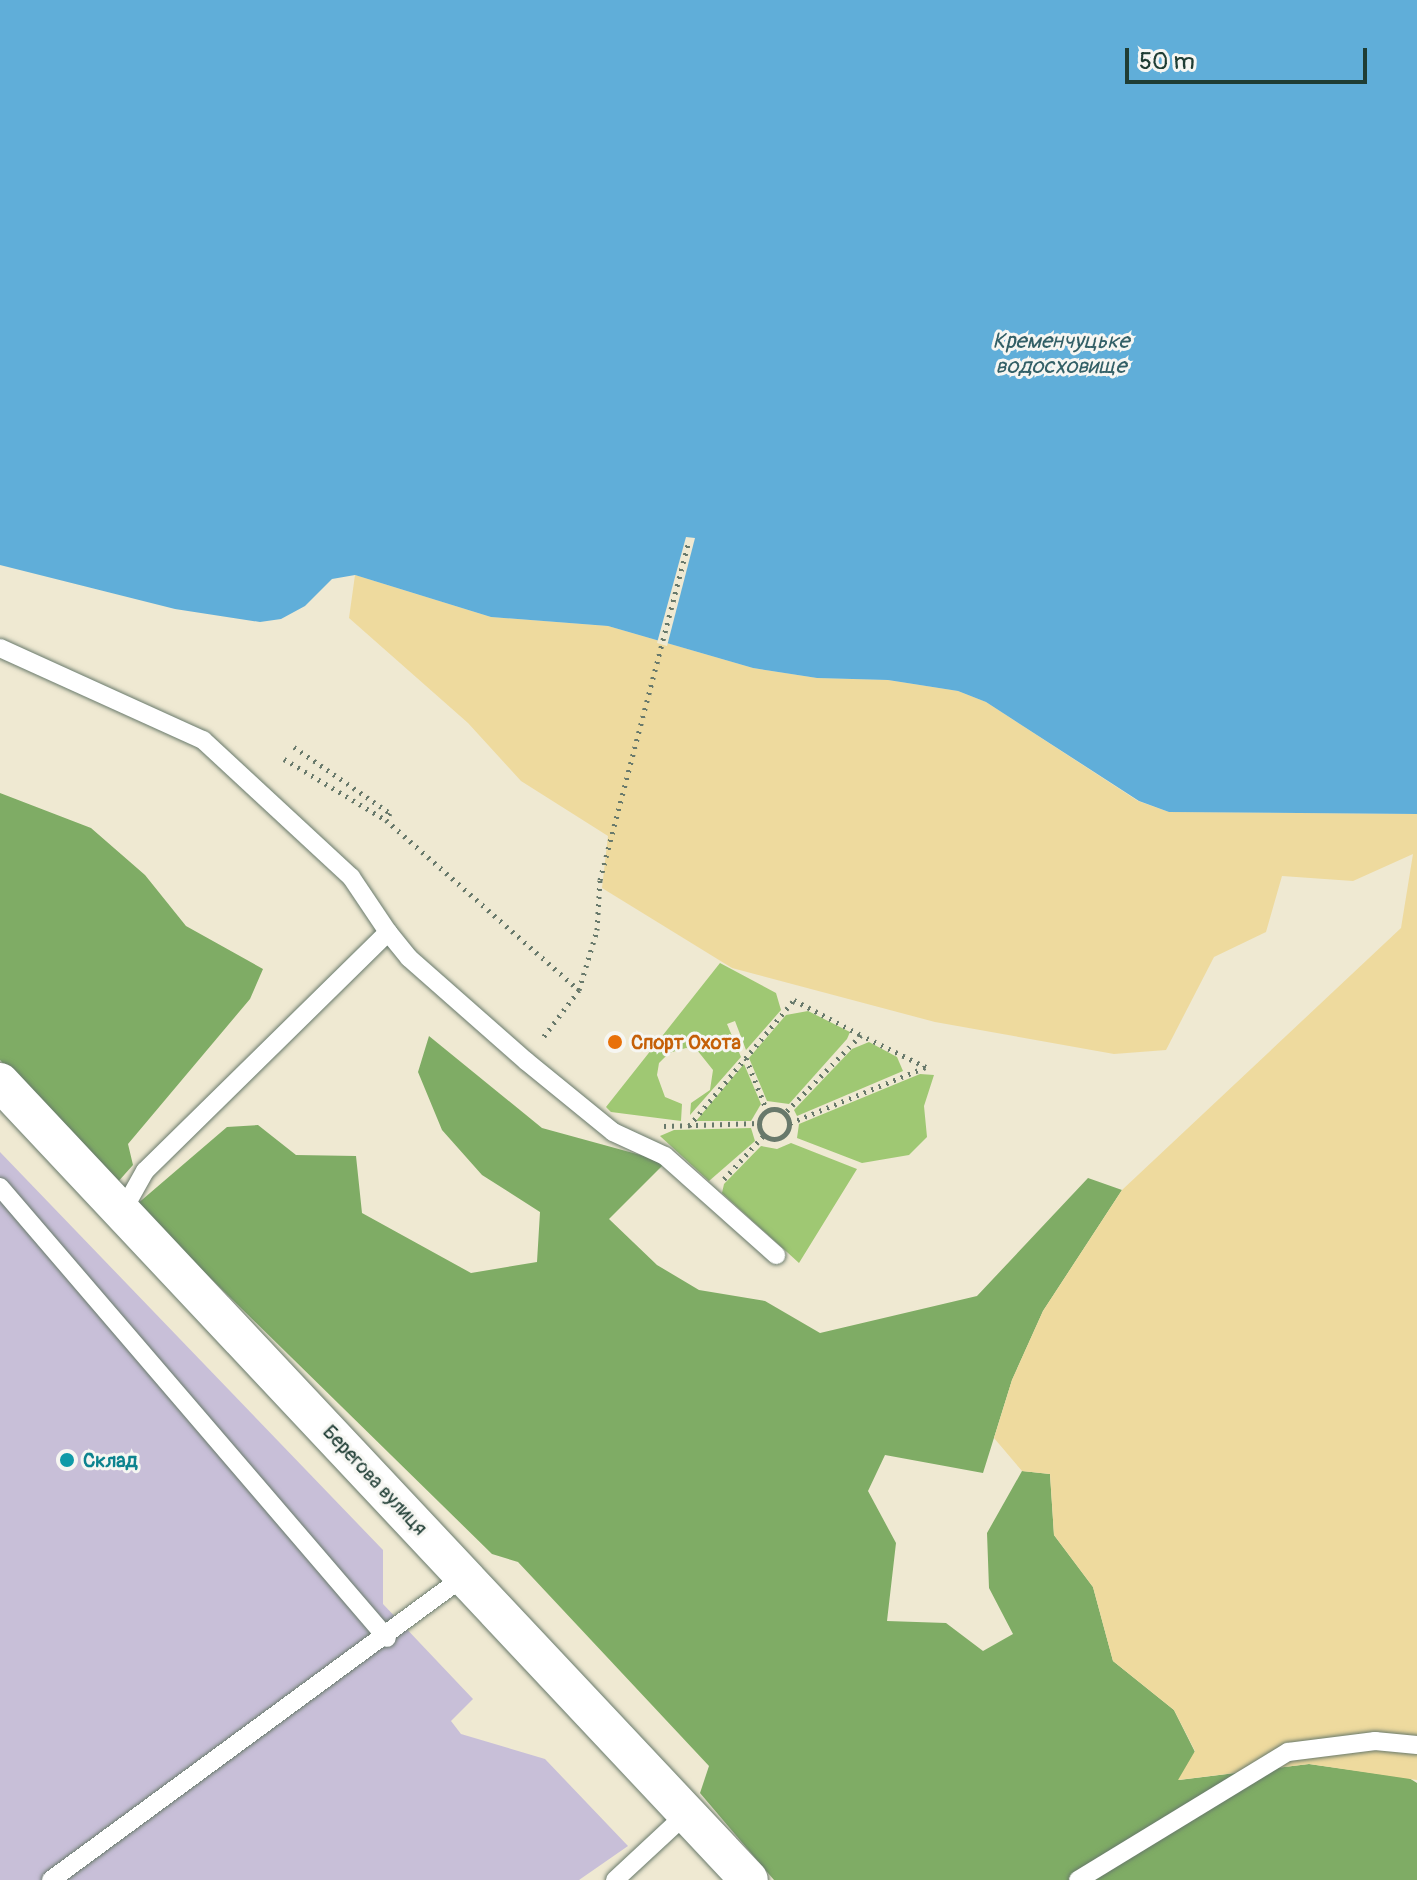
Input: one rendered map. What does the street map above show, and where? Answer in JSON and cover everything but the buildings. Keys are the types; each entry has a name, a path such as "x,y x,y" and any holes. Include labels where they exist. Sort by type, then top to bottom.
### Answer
{"street":[{"name":"Берегова вулиця","path":"0,1082 415,1520 462,1578 749,1880"}],"lane":[{"path":"0,648 203,740 351,877 409,958 526,1061 613,1132 665,1156 776,1255"},
{"path":"122,1212 145,1171 388,932"},
{"path":"0,1187 387,1638"},
{"path":"51,1880 387,1638 462,1578"},
{"path":"1078,1880 1288,1752 1375,1741 1417,1745"},
{"path":"615,1880 687,1813"}],"path":[{"path":"526,1061 579,990 597,930 600,880 689,541"},
{"path":"294,747 390,813 386,820"},
{"path":"284,759 386,820 579,990"},
{"path":"689,1126 794,1000 926,1067 790,1123 782,1137 764,1135"},
{"path":"785,1113 861,1035"},
{"path":"746,1058 767,1111"},
{"path":"767,1111 785,1113"},
{"path":"759,1123 767,1111"},
{"path":"785,1113 790,1123"},
{"path":"759,1123 764,1135"},
{"path":"613,1132 759,1123"},
{"path":"709,1195 764,1135"}],"shaded area":[{"path":"0,1152 383,1550 383,1604 473,1699 451,1721 461,1734 545,1759 628,1846 579,1880 0,1880"}],"green space":[{"path":"0,793 91,828 145,875 186,926 263,969 250,999 128,1144 133,1165 116,1184 0,1060"},
{"path":"720,963 776,993 781,1010 746,1050 735,1021 727,1024 741,1057 690,1115 691,1103 710,1090 713,1070 697,1050 686,1048 669,1053 659,1063 657,1075 665,1097 682,1104 681,1121 611,1112 606,1107"},
{"path":"808,1011 850,1032 847,1039 789,1104 767,1101 749,1058 786,1015"},
{"path":"429,1036 542,1128 666,1162 609,1219 657,1265 699,1290 765,1301 820,1333 977,1296 1088,1178 1122,1190 1043,1311 1012,1380 983,1473 885,1455 868,1491 896,1543 887,1621 946,1623 983,1651 1013,1634 989,1588 987,1533 1022,1471 1050,1474 1054,1535 1093,1587 1113,1661 1174,1710 1195,1752 1179,1780 1309,1764 1409,1778 1417,1783 1417,1880 774,1880 700,1793 709,1766 518,1562 492,1554 136,1205 227,1127 258,1125 296,1155 356,1156 362,1213 471,1273 537,1262 540,1212 482,1175 442,1130 418,1072"},
{"path":"869,1042 897,1057 903,1071 797,1116 794,1110 852,1049"},
{"path":"744,1064 761,1104 751,1121 696,1121"},
{"path":"920,1074 934,1075 924,1106 927,1137 909,1155 862,1163 797,1138 799,1124"},
{"path":"751,1128 755,1141 709,1181 660,1136 674,1130"},
{"path":"791,1143 857,1169 799,1263 722,1193 724,1184 761,1146 777,1149"}],"sand":[{"path":"355,575 491,617 608,626 753,668 817,678 888,680 958,691 986,702 1138,801 1169,812 1417,814 1417,1780 1309,1764 1178,1780 1195,1751 1174,1710 1113,1661 1093,1587 1054,1535 1050,1474 1022,1471 994,1438 1012,1380 1043,1311 1122,1190 1401,928 1413,854 1353,881 1282,876 1266,932 1214,957 1166,1050 1114,1054 935,1022 732,968 602,888 608,836 521,781 468,723 349,618"}],"water":[{"name":"Кременчуцьке водосховище","path":"0,0 1417,0 1417,814 1169,812 1139,801 986,702 958,691 888,680 817,678 753,668 608,626 491,617 355,575 332,579 305,606 281,619 260,622 175,609 0,565"}],"pier":[{"path":"686,537 695,538 667,646 657,643"}],"place":[{"name":"Спорт Охота","path":"615,1042"},
{"name":"Склад","path":"67,1460"}]}
